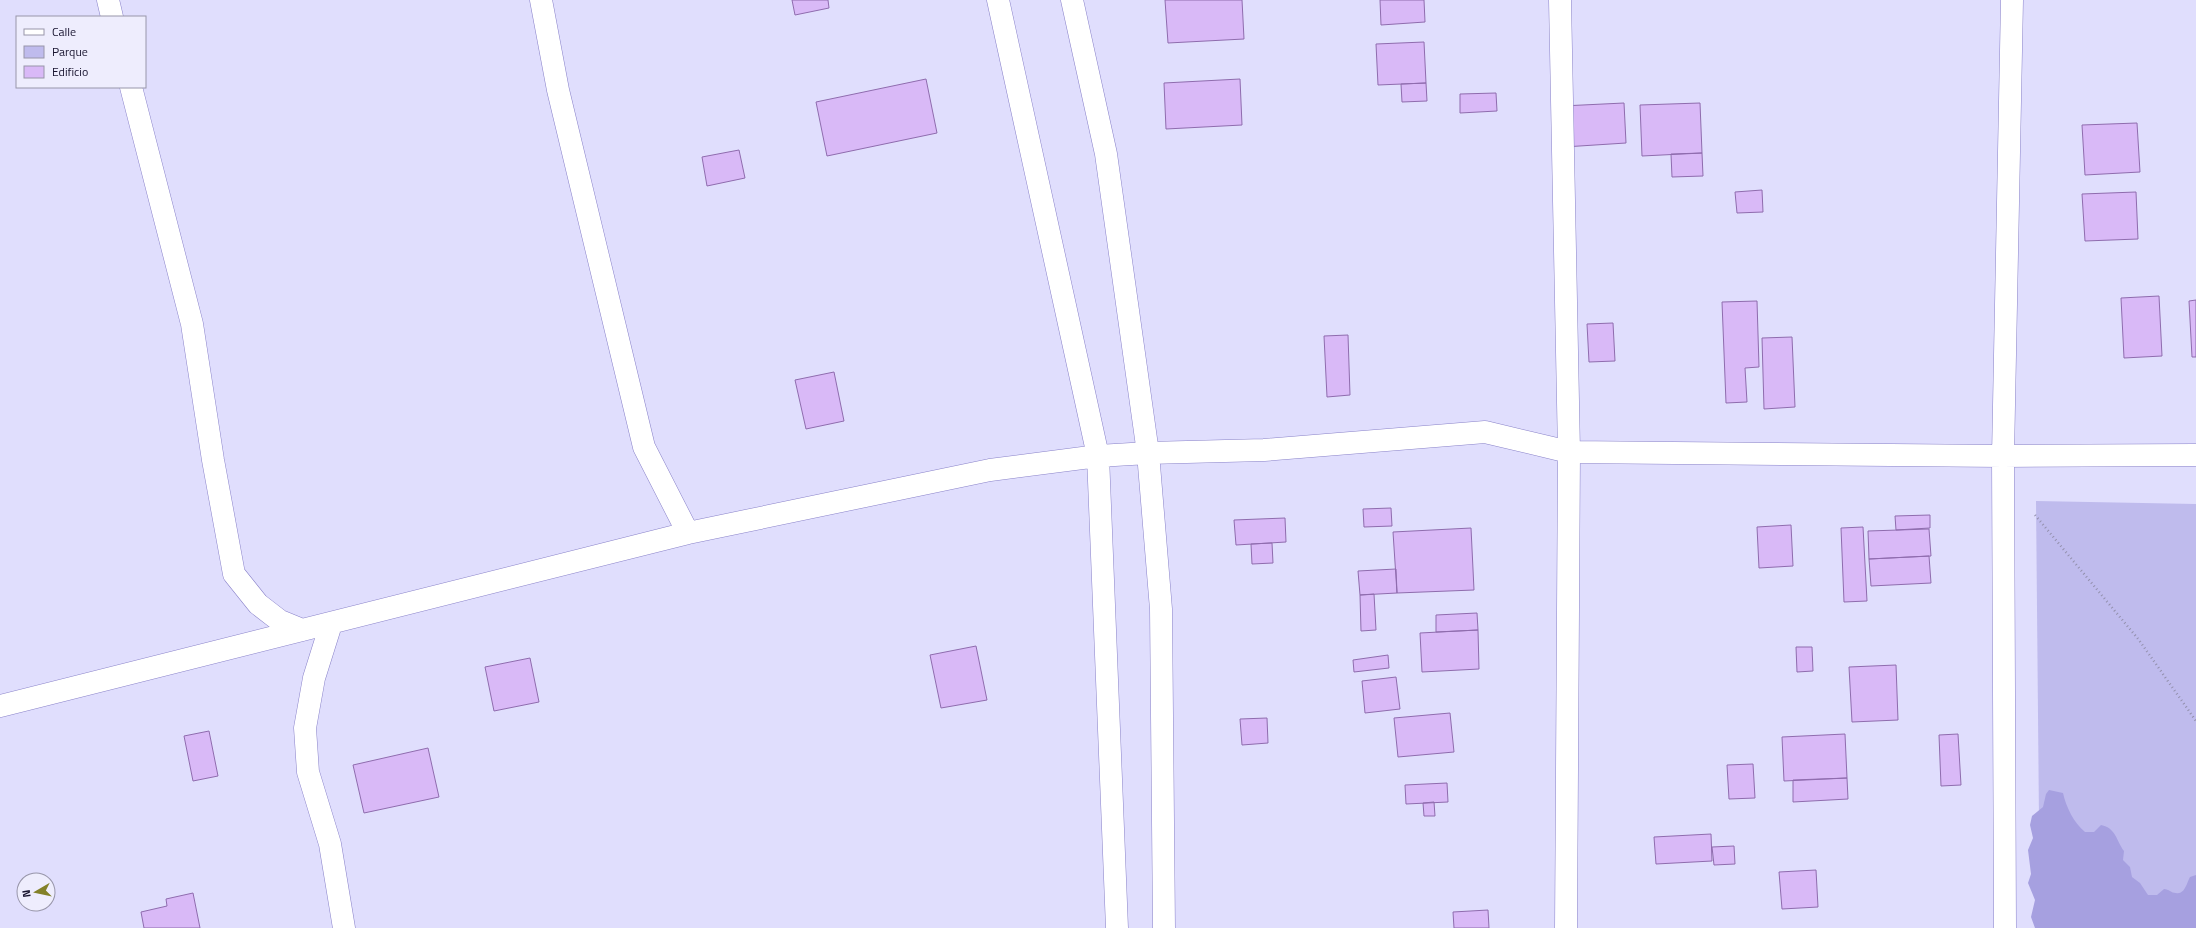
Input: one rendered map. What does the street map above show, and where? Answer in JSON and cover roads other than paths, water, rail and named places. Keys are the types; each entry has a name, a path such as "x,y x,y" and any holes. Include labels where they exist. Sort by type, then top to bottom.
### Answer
{"street":[{"path":"108,0 112,16"},
{"path":"541,0 558,90 644,447 688,533"},
{"path":"998,0 1098,456 1117,928"},
{"path":"1072,0 1106,154 1148,452 1161,609 1164,928"},
{"path":"1560,0 1569,452 1566,928"},
{"path":"2005,928 2004,456 2012,0"},
{"path":"130,88 192,324 213,460 234,574 258,604 280,621 302,630"},
{"path":"0,706 688,533 990,470 1098,456 1148,452 1264,450 1485,432 1569,452 2004,456 2196,455"},
{"path":"331,624 314,678 305,728 308,772 330,844 344,928"}]}
